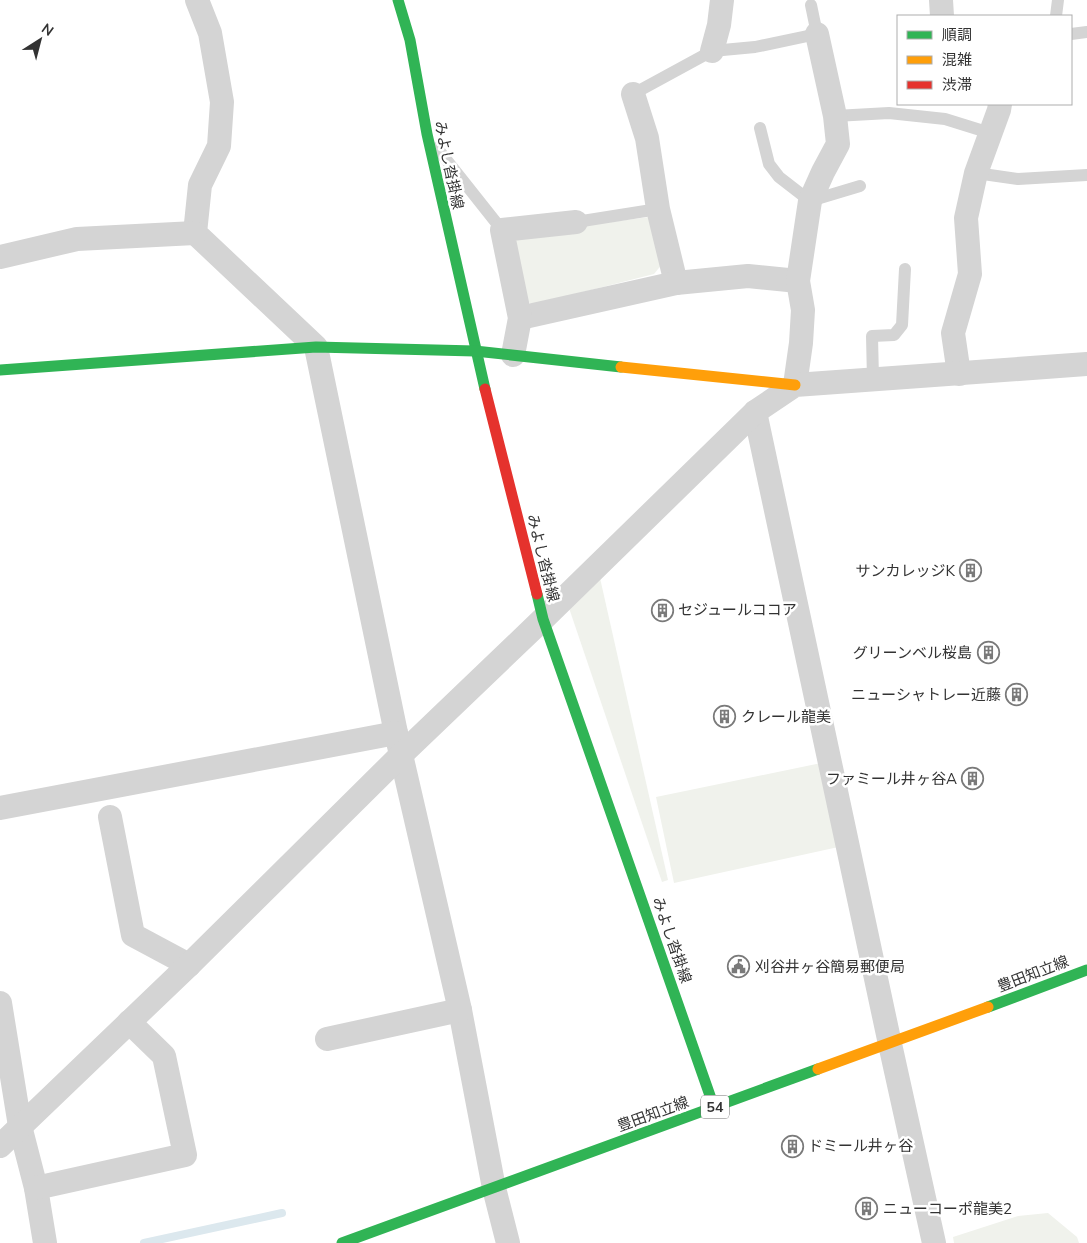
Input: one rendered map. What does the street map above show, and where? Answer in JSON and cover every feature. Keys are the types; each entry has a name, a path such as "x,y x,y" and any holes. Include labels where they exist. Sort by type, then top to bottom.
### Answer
{"main road":[{"name":"みよし沓掛線","path":"398,0 410,40 426,134 475,351 543,619 714,1107"},
{"path":"0,370 316,347 475,351 513,354 795,385"},
{"name":"豊田知立線","path":"342,1243 765,1087 890,1044 1087,970"}],"street":[{"path":"195,233 200,185 219,146 222,102 210,33 197,0"},
{"path":"712,51 719,24 722,0"},
{"path":"941,0 942,15"},
{"path":"795,385 801,343 803,310 798,281 810,201 838,144 817,34"},
{"path":"633,94 646,138 658,209 676,283"},
{"path":"959,374 953,333 970,274 966,218 976,173 1000,105"},
{"path":"513,354 520,318 502,230 576,222"},
{"path":"0,257 77,239 195,233 316,347 399,743 460,1010 494,1188 508,1243"},
{"path":"520,318 676,283 748,276 798,281"},
{"path":"0,1146 189,964 399,743 543,619 755,412 795,385 1087,364"},
{"path":"755,412 934,1243"},
{"path":"0,808 399,743"},
{"path":"110,817 133,934 189,964"},
{"path":"0,1003 20,1126 36,1188 45,1243"},
{"path":"327,1038 460,1010"},
{"path":"36,1188 185,1155 164,1056 129,1022"}],"lane":[{"path":"1056,15 1058,0"},
{"path":"633,94 712,51 755,47 817,34 810,5"},
{"path":"1072,34 1087,32"},
{"path":"834,116 889,113 945,119 990,133"},
{"path":"760,128 769,164 779,177 810,201 860,186"},
{"path":"426,134 502,230"},
{"path":"976,173 1018,179 1087,175"},
{"path":"576,222 658,209"},
{"path":"873,379 872,336 894,335 902,325 905,269"}],"shaded area":[{"path":"649,217 663,263 654,274 532,305 522,296 512,244 520,234"},
{"path":"600,578 668,880 662,882 569,608"},
{"path":"826,762 843,846 674,883 656,797"},
{"path":"1048,1213 1077,1237 1079,1243 954,1243 953,1237 1018,1216"}],"waterway":[{"path":"144,1243 282,1213"}],"traffic: fast":[{"path":"398,0 410,40 427,134 485,389"},
{"path":"0,370 316,347 475,351 621,367"},
{"path":"537,594 543,619 714,1107"},
{"path":"988,1007 1087,970"},
{"path":"342,1243 818,1069"}],"traffic: slow":[{"path":"621,367 795,385"},
{"path":"818,1069 988,1007"}],"traffic: jam":[{"path":"485,389 537,594"}],"place":[{"name":"サンカレッジK","path":"971,571"},
{"name":"セジュールココア","path":"662,610"},
{"name":"グリーンベル桜島","path":"988,653"},
{"name":"ニューシャトレー近藤","path":"1017,695"},
{"name":"クレール龍美","path":"725,717"},
{"name":"ファミール井ヶ谷A","path":"973,779"},
{"name":"刈谷井ヶ谷簡易郵便局","path":"739,967"},
{"name":"ドミール井ヶ谷","path":"792,1146"},
{"name":"ニューコーポ龍美2","path":"867,1209"}]}
